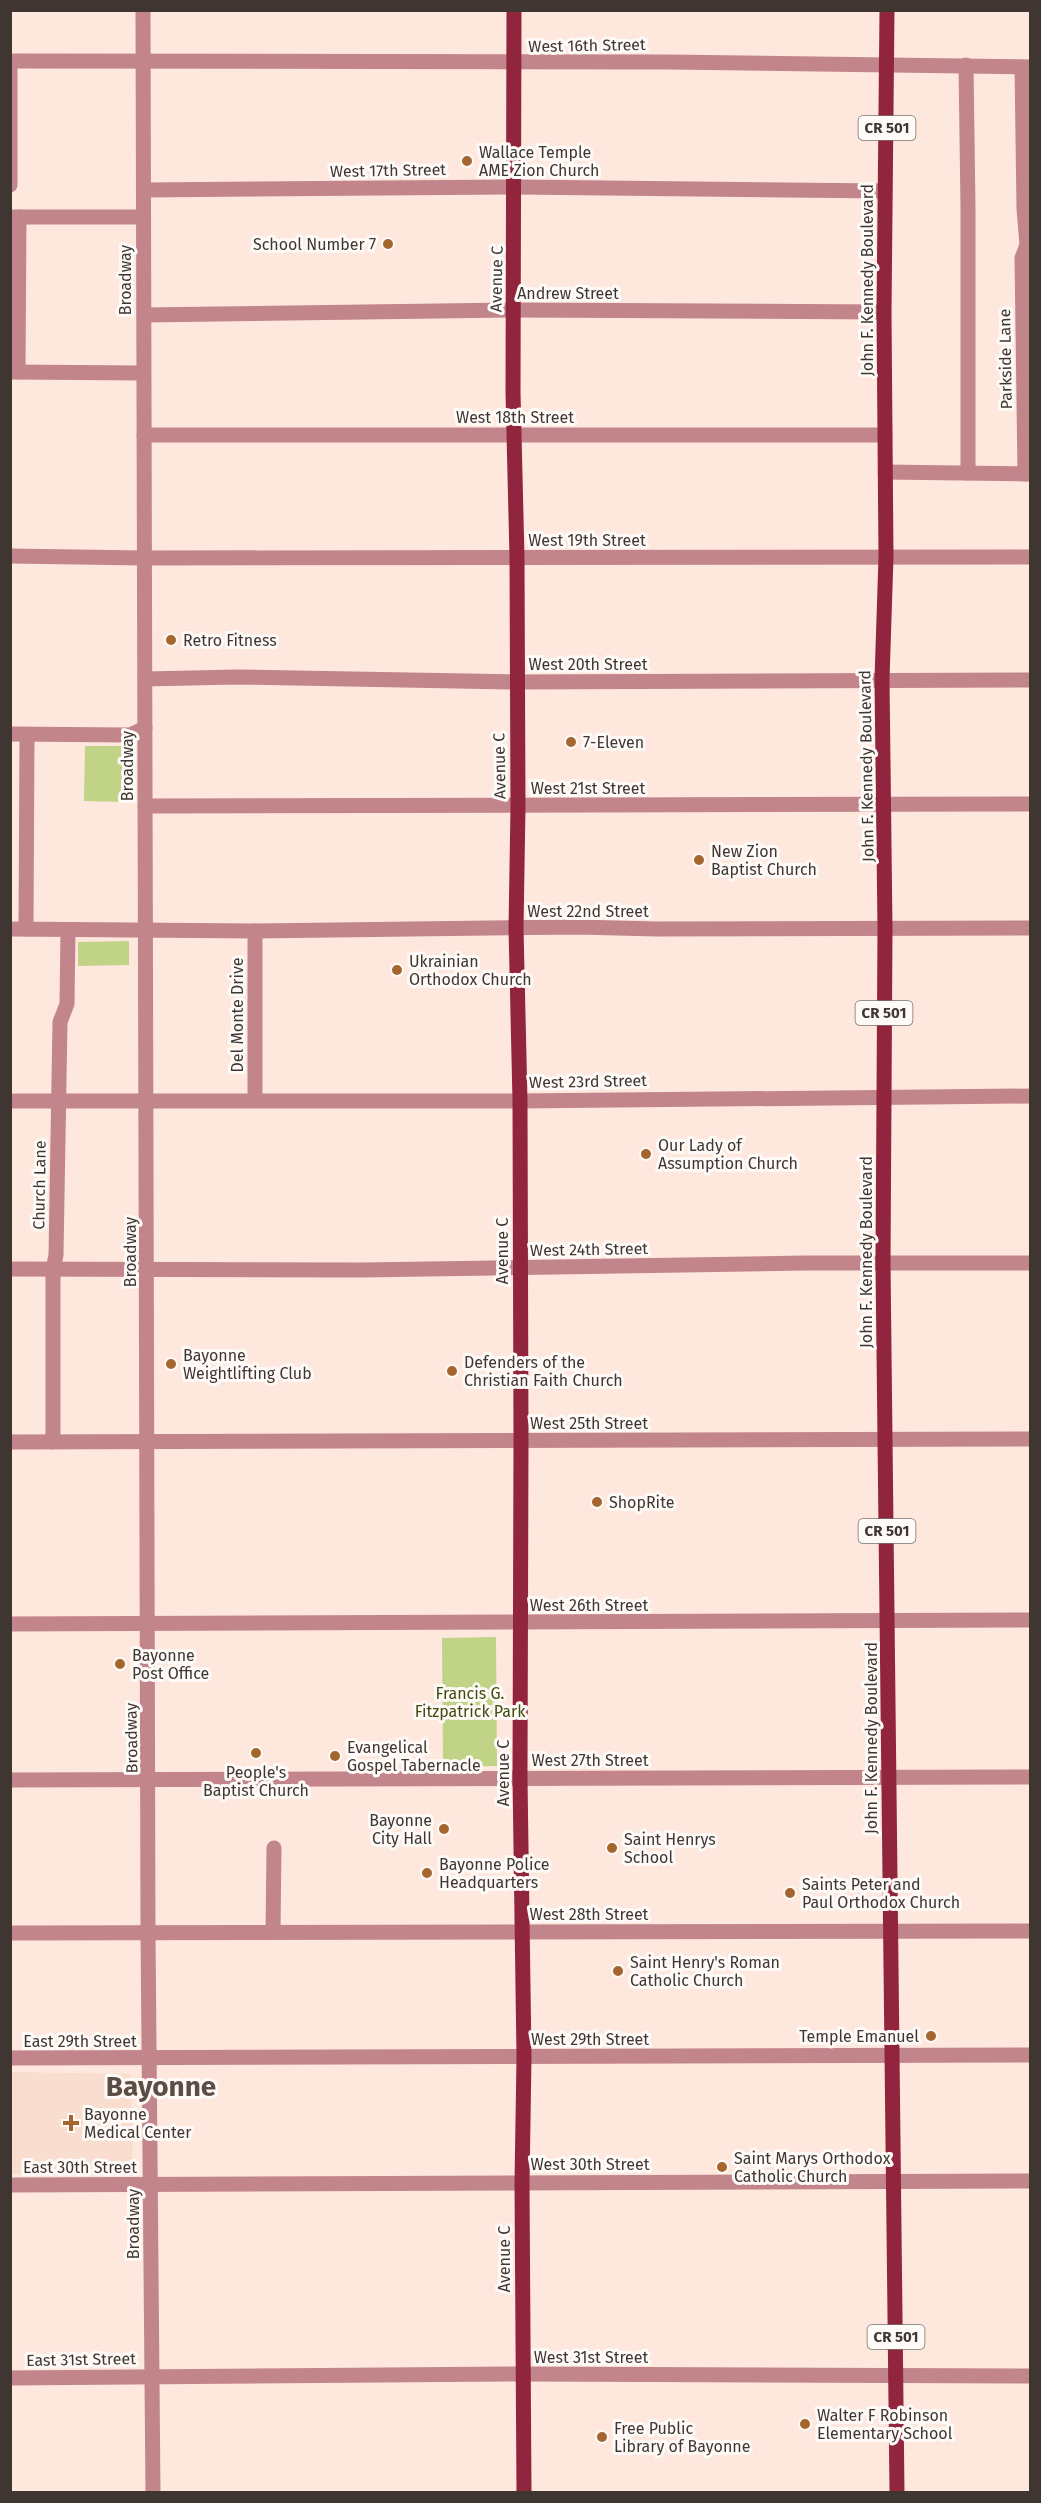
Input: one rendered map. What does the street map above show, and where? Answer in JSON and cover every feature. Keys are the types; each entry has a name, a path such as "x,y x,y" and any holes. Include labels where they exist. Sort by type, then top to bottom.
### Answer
{"main road":[{"name":"Avenue C","path":"514,10 524,2493"},
{"name":"John F. Kennedy Boulevard","path":"887,10 884,312 886,557 882,679 885,804 883,1263 897,2493"}],"street":[{"name":"Broadway","path":"143,10 148,1932 153,2493"},
{"name":"West 16th Street","path":"10,61 669,62 1026,67"},
{"path":"966,65 968,473"},
{"path":"10,66 10,185"},
{"name":"Parkside Lane","path":"885,472 1028,474 1022,258 1029,249 1026,67"},
{"name":"West 17th Street","path":"144,190 515,187 885,190"},
{"path":"143,217 15,217 14,372 143,373"},
{"name":"Andrew Street","path":"144,315 514,310 884,312"},
{"name":"West 18th Street","path":"144,435 885,435"},
{"name":"West 19th Street","path":"10,556 144,558 1030,557"},
{"name":"West 20th Street","path":"145,679 237,677 517,682 1030,680"},
{"path":"10,734 130,735 145,728"},
{"path":"18,929 27,735"},
{"name":"West 21st Street","path":"145,806 518,807 1030,804"},
{"name":"West 22nd Street","path":"18,929 255,931 516,928 1030,928"},
{"name":"Church Lane","path":"53,1442 53,1269 56,1256 60,1022 67,1004 68,930"},
{"name":"Del Monte Drive","path":"255,931 255,1100"},
{"name":"West 23rd Street","path":"10,1101 520,1101 1030,1096"},
{"name":"West 24th Street","path":"10,1269 520,1268 1030,1263"},
{"name":"West 25th Street","path":"10,1442 1030,1439"},
{"name":"West 26th Street","path":"10,1624 888,1623 1030,1620"},
{"name":"West 27th Street","path":"10,1779 1030,1777"},
{"path":"273,1932 274,1848"},
{"name":"West 28th Street","path":"10,1933 1030,1931"},
{"name":"West 29th Street","path":"150,2059 1030,2055"},
{"name":"East 29th Street","path":"10,2058 150,2059"},
{"name":"West 30th Street","path":"150,2184 1030,2181"},
{"name":"East 30th Street","path":"10,2185 150,2184"},
{"name":"West 31st Street","path":"152,2376 523,2374 1030,2376"},
{"name":"East 31st Street","path":"10,2378 152,2376"}],"shaded area":[{"name":"Bayonne Medical Center","path":"11,2072 131,2074 133,2172 11,2174"}],"green space":[{"path":"85,746 128,746 127,802 84,801"},
{"path":"129,941 129,965 78,966 78,942"},
{"name":"Francis G. Fitzpatrick Park","path":"496,1637 497,1766 443,1767 442,1638"}],"place":[{"name":"Wallace Temple AME Zion Church","path":"467,161"},
{"name":"School Number 7","path":"388,244"},
{"name":"Retro Fitness","path":"171,640"},
{"name":"7-Eleven","path":"571,742"},
{"name":"New Zion Baptist Church","path":"699,860"},
{"name":"Ukrainian Orthodox Church","path":"397,970"},
{"name":"Our Lady of Assumption Church","path":"646,1154"},
{"name":"Bayonne Weightlifting Club","path":"171,1364"},
{"name":"Defenders of the Christian Faith Church","path":"452,1371"},
{"name":"ShopRite","path":"597,1502"},
{"name":"Bayonne Post Office","path":"120,1664"},
{"name":"People's Baptist Church","path":"256,1753"},
{"name":"Evangelical Gospel Tabernacle","path":"335,1756"},
{"name":"Bayonne City Hall","path":"444,1829"},
{"name":"Saint Henrys School","path":"612,1848"},
{"name":"Bayonne Police Headquarters","path":"427,1873"},
{"name":"Saints Peter and Paul Orthodox Church","path":"790,1893"},
{"name":"Saint Henry's Roman Catholic Church","path":"618,1971"},
{"name":"Temple Emanuel","path":"931,2036"},
{"name":"Bayonne Medical Center","path":"71,2123"},
{"name":"Saint Marys Orthodox Catholic Church","path":"722,2167"},
{"name":"Walter F Robinson Elementary School","path":"805,2424"},
{"name":"Free Public Library of Bayonne","path":"602,2437"}],"district":[{"name":"Bayonne","path":"161,2086"}]}
